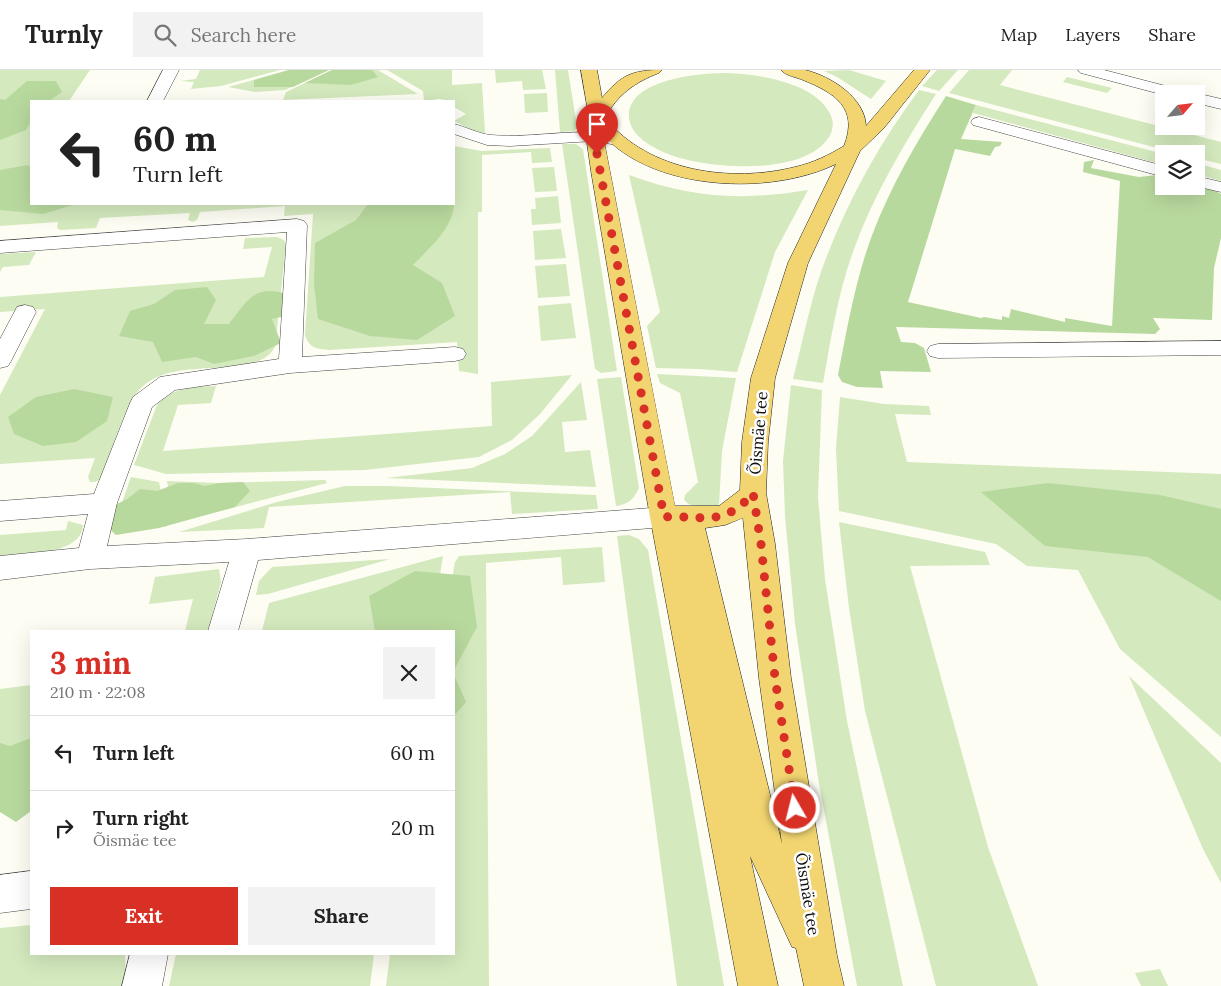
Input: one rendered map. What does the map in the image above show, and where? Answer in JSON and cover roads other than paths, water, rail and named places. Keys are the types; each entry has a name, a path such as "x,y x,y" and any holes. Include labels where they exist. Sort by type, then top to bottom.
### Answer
{"main road":[{"path":"589,70 603,131 758,986"},
{"path":"603,131 604,103 613,92 626,82 654,70"},
{"path":"603,131 630,150 669,168 737,178 772,176 796,172 818,166 852,149 857,135 859,120 852,106 839,93 820,81 789,70"},
{"name":"Õismäe tee","path":"821,971 775,678 761,544 753,493 763,378 798,263 852,149 878,124 908,84 922,70"},
{"path":"673,516 699,518 727,515 741,508 753,493"},
{"path":"673,516 691,526 764,846 821,971"}],"street":[{"path":"156,100 171,70"},
{"path":"1097,71 1155,87"},
{"path":"1205,100 1221,104"},
{"path":"980,122 1155,170"},
{"path":"455,130 487,140 510,141 603,131"},
{"path":"1205,184 1221,188"},
{"path":"0,247 297,225 290,365"},
{"path":"0,360 25,312"},
{"path":"938,351 1221,348"},
{"path":"90,558 104,503 142,402 168,382 290,365 455,354"},
{"path":"0,511 104,503"},
{"path":"0,568 90,558 247,550 673,516"},
{"path":"223,630 247,550"},
{"path":"0,894 30,890"},
{"path":"142,986 149,955"}]}
